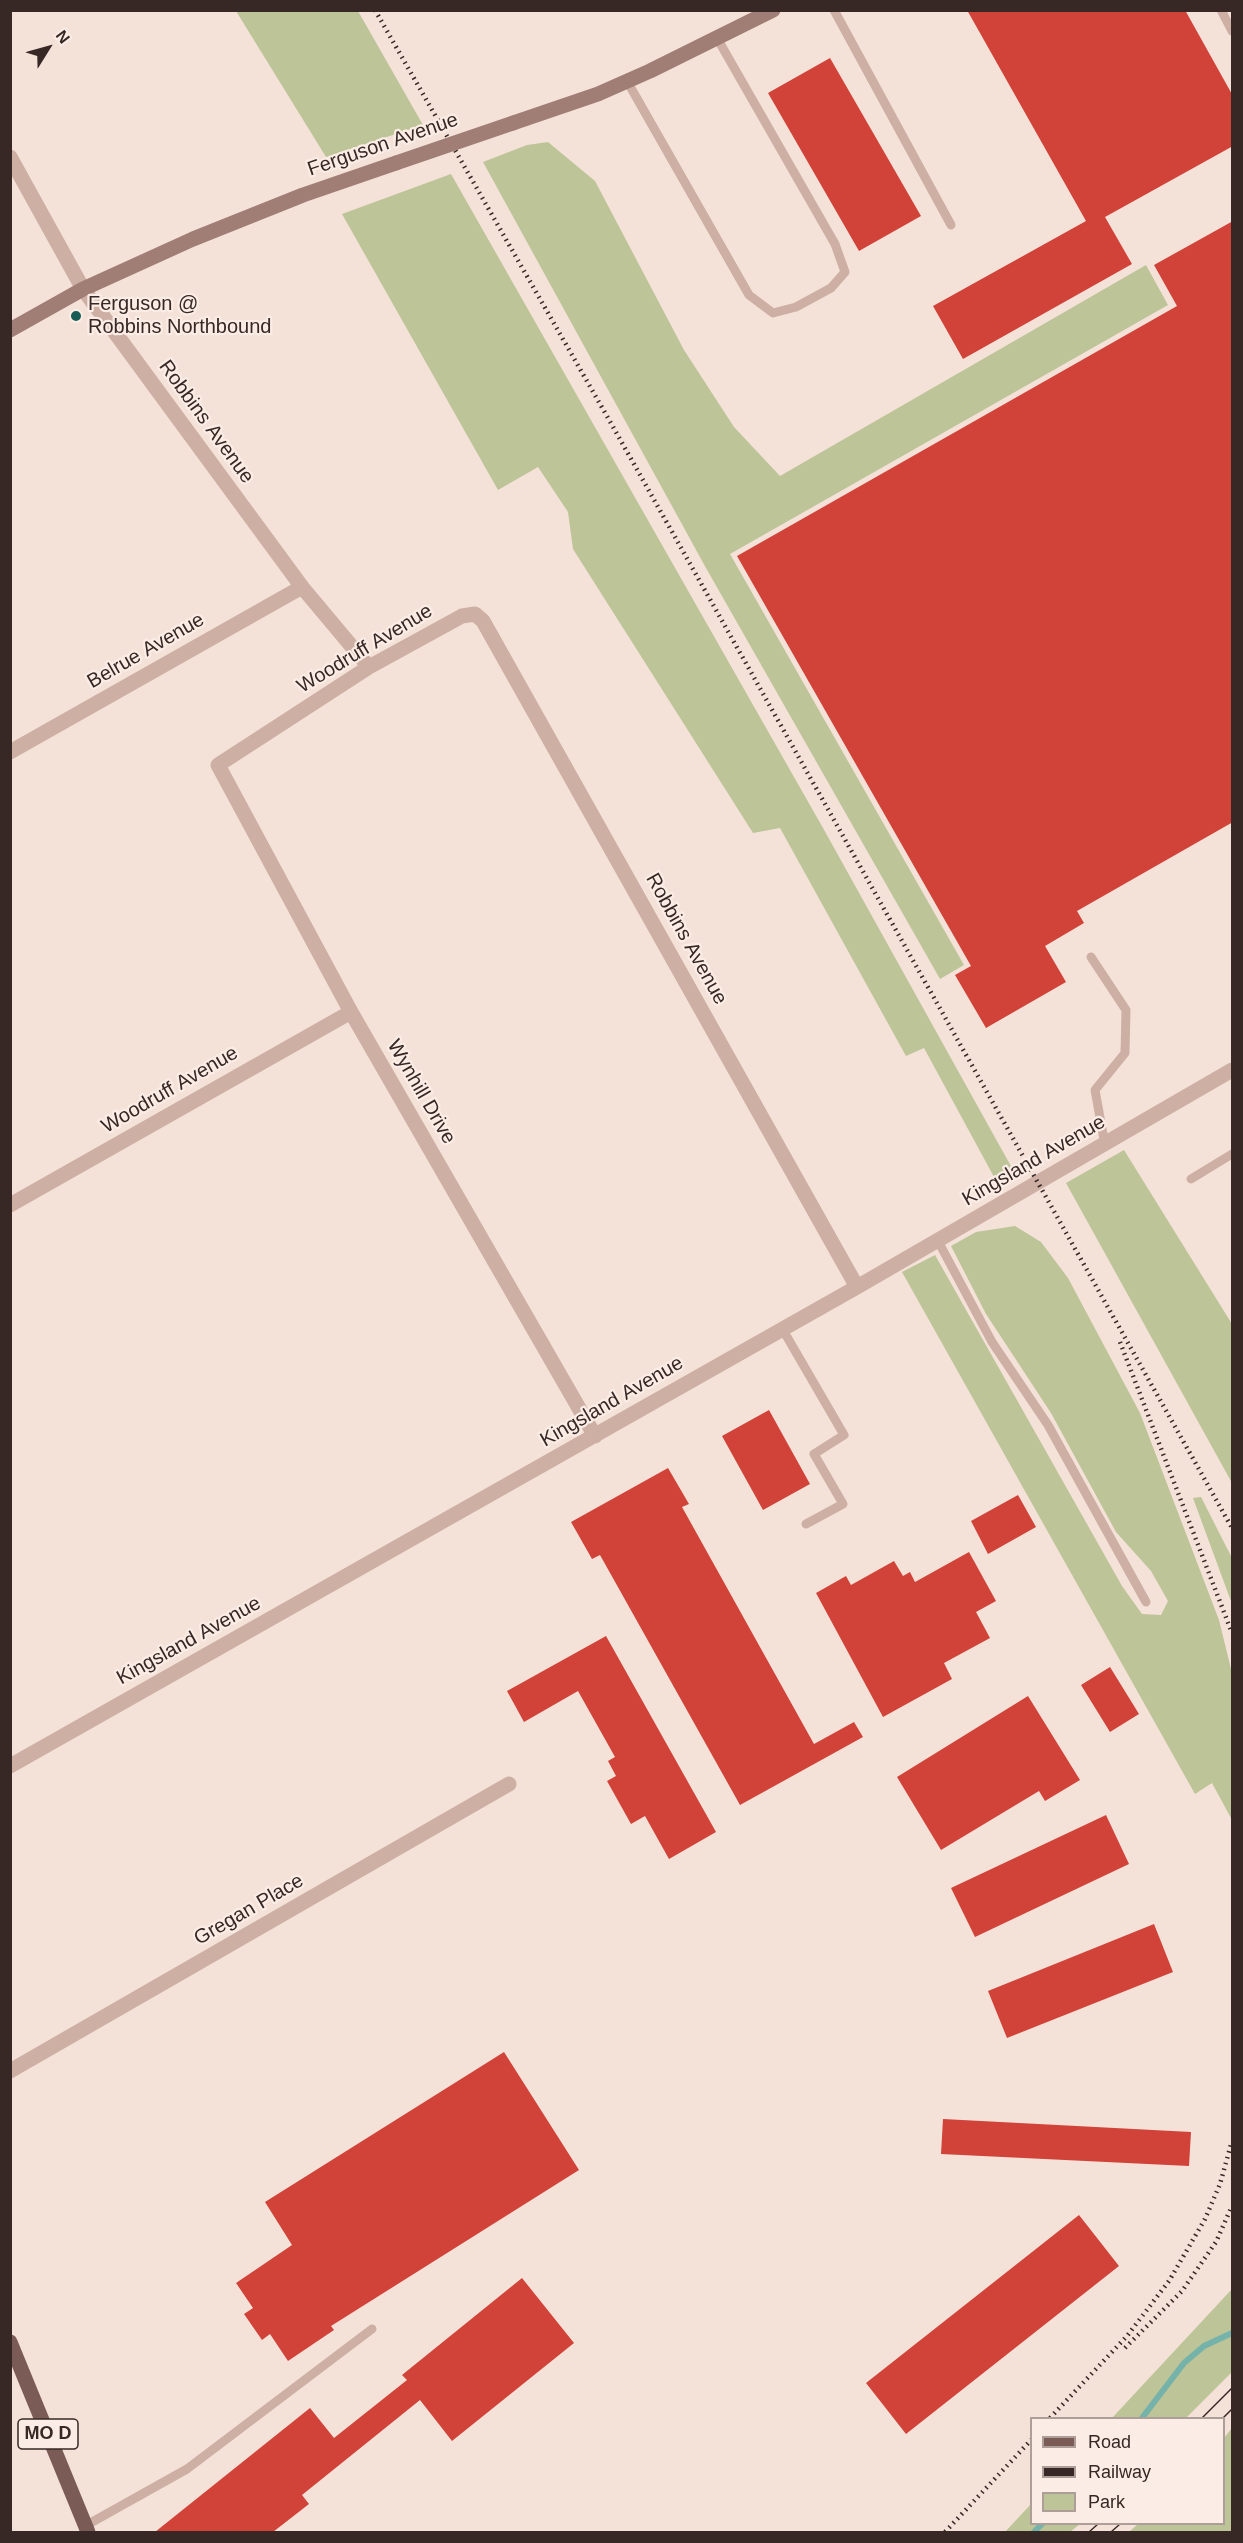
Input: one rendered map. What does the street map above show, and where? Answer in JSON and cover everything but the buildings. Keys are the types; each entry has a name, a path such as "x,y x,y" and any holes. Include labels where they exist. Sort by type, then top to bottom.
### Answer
{"main road":[{"name":"MO D","path":"10,2342 87,2529"}],"street":[{"name":"Ferguson Avenue","path":"10,330 82,289 246,217 598,94 773,10"},
{"name":"Robbins Avenue","path":"10,157 82,289 302,587 369,667"},
{"name":"Belrue Avenue","path":"10,752 302,587"},
{"name":"Robbins Avenue","path":"475,614 483,621 857,1287"},
{"name":"Woodruff Avenue","path":"218,765 369,667 462,616 475,614"},
{"name":"Wynhill Drive","path":"218,765 351,1011 595,1436"},
{"name":"Woodruff Avenue","path":"10,1205 351,1011"},
{"name":"Kingsland Avenue","path":"10,1766 783,1330 1233,1070"},
{"name":"Gregan Place","path":"10,2071 509,1784"}],"lane":[{"path":"834,10 951,225"},
{"path":"1221,10 1233,31"},
{"path":"627,81 749,295 772,313 796,307 831,288 845,272 835,244 717,38"},
{"path":"1091,957 1126,1010 1125,1053 1095,1090 1105,1145"},
{"path":"1191,1179 1233,1154"},
{"path":"938,1241 992,1342 1047,1425 1146,1602"},
{"path":"783,1330 844,1435 814,1454 843,1504 806,1524"},
{"path":"87,2529 187,2469 372,2329"}],"green space":[{"path":"236,11 358,11 423,125 326,157"},
{"path":"548,142 595,181 684,350 734,427 780,476 1146,265 1168,305 730,554 964,965 940,979 706,568 483,162 527,145"},
{"path":"451,174 823,828 1017,1177 1000,1188 924,1048 906,1056 780,828 753,833 573,549 568,512 538,467 498,490 342,214"},
{"path":"1124,1150 1232,1324 1232,1483 1066,1183"},
{"path":"1015,1226 1041,1242 1068,1278 1140,1413 1219,1620 1232,1673 1232,1820 1212,1783 1195,1794 902,1272 935,1255 1122,1586 1142,1614 1161,1615 1168,1601 1151,1571 1116,1532 1051,1413 986,1314 951,1246 976,1232"},
{"path":"1201,1497 1232,1558 1232,1604 1193,1498"},
{"path":"1232,2289 1232,2372 1187,2417 1113,2417"},
{"path":"1232,2428 1232,2532 1129,2532 1137,2525 1225,2525 1225,2437"},
{"path":"1030,2505 1030,2525 1079,2525 1070,2532 1005,2532"}],"waterway":[{"path":"1143,2417 1184,2363 1204,2346 1232,2333"},
{"path":"1034,2532 1041,2525"}],"tram line":[{"path":"1203,2417 1232,2388"},
{"path":"1224,2417 1232,2409"},
{"path":"1089,2532 1097,2525"},
{"path":"1111,2532 1119,2525"}],"railway":[{"path":"375,10 612,425 1232,1528"},
{"path":"1120,1342 1232,1633"},
{"path":"1051,2417 1127,2336 1169,2281 1205,2219 1220,2184 1232,2141"},
{"path":"1125,2348 1182,2291 1216,2242 1232,2206"},
{"path":"945,2532 1030,2441"}],"place":[{"name":"Ferguson @ Robbins Northbound","path":"76,316"}]}
